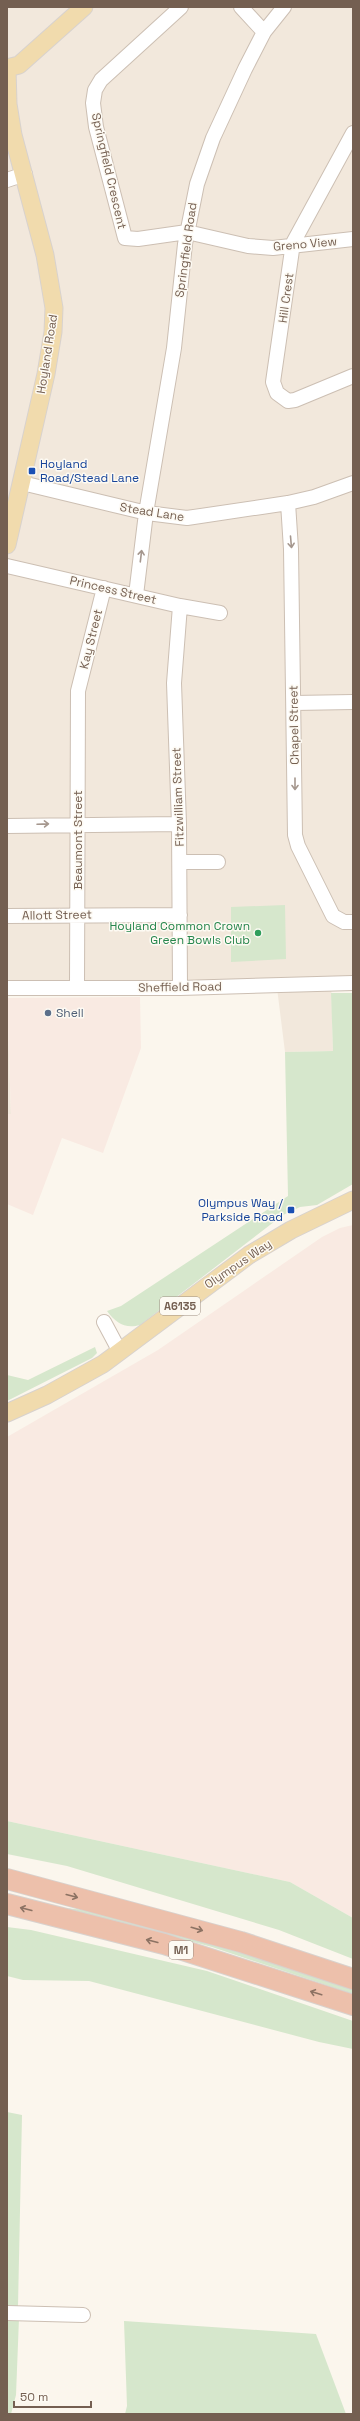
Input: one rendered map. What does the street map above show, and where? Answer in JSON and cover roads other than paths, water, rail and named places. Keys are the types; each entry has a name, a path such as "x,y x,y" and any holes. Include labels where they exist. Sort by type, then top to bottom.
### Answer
{"highway":[{"name":"M1","path":"7,1879 241,1942 353,1979"},
{"name":"M1","path":"7,1904 164,1944 353,2005"}],"main road":[{"path":"7,68 19,65 84,7"},
{"name":"Hoyland Road","path":"7,68 8,104 13,135 25,174 49,273 54,308 53,332 46,374 7,545"},
{"name":"Olympus Way","path":"7,1413 47,1395 103,1364 249,1255 291,1230 353,1200"}],"street":[{"name":"Springfield Crescent","path":"181,7 101,80 95,90 93,103 96,128 125,238 138,239 187,232"},
{"path":"240,7 264,32"},
{"name":"Springfield Road","path":"136,595 147,513 174,348 187,232 197,184 214,138 264,32 284,7"},
{"name":"Hill Crest","path":"352,136 313,203 292,248 273,382 276,393 288,401 295,400 353,376"},
{"path":"7,180 25,174"},
{"name":"Greno View","path":"187,232 248,246 292,248 353,239"},
{"name":"Stead Lane","path":"22,483 147,513 187,518 288,503 314,497 353,483"},
{"name":"Chapel Street","path":"288,503 292,549 295,836 298,846 333,916 344,922 353,922"},
{"name":"Princess Street","path":"7,566 180,606 220,613"},
{"name":"Kay Street","path":"78,691 104,588"},
{"name":"Fitzwilliam Street","path":"180,606 174,683 180,862 180,988"},
{"name":"Beaumont Street","path":"77,988 79,824 78,691"},
{"path":"294,703 353,702"},
{"path":"7,826 179,824"},
{"path":"180,862 218,862"},
{"name":"Allott Street","path":"7,916 180,916"},
{"name":"Sheffield Road","path":"7,988 180,988 353,983"},
{"path":"104,1322 120,1352"},
{"path":"7,2313 83,2315"}],"place":[{"name":"Hoyland Road/Stead Lane","path":"32,471"},
{"name":"Hoyland Common Crown Green Bowls Club","path":"258,933"},
{"name":"Shell","path":"48,1013"},
{"name":"Olympus Way / Parkside Road","path":"291,1210"}]}
